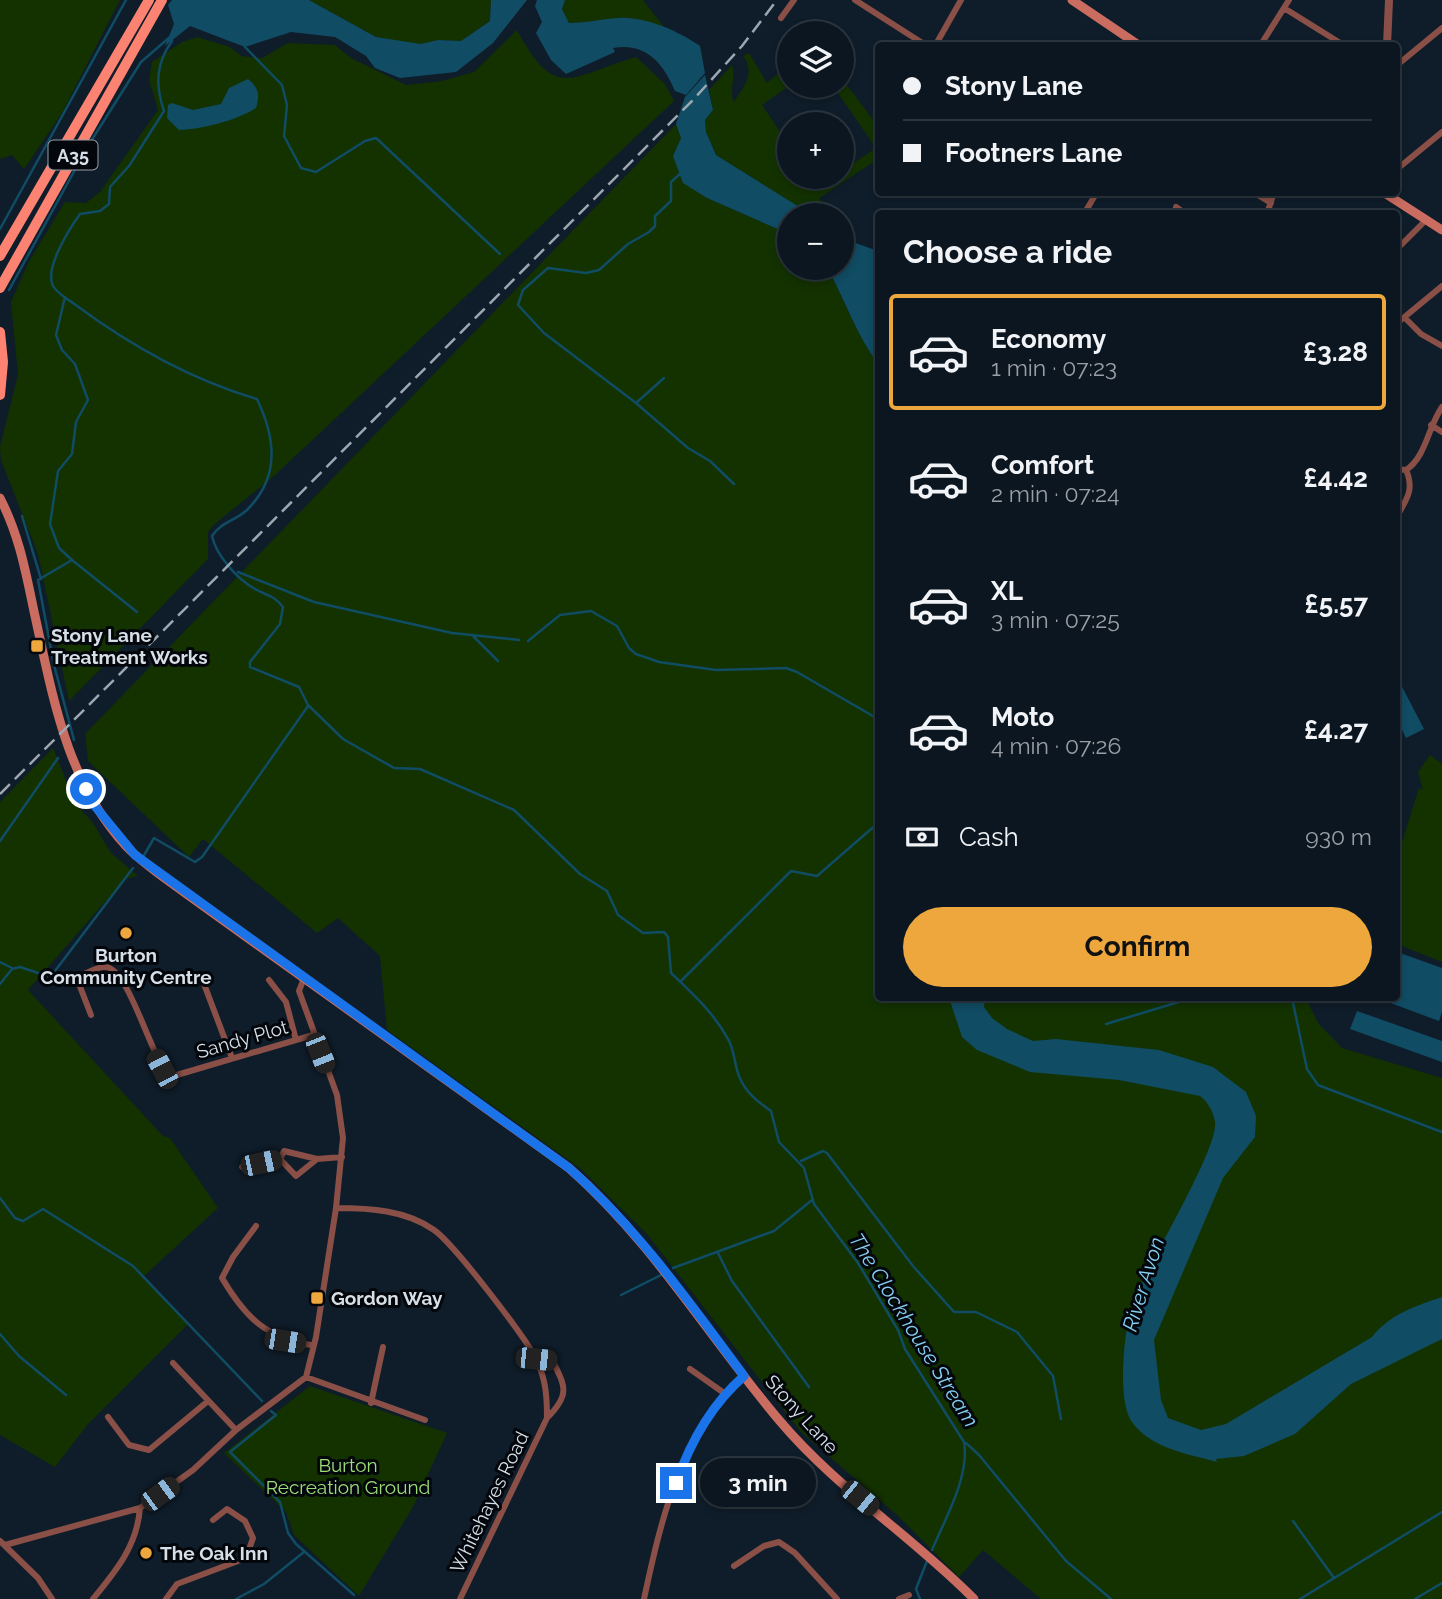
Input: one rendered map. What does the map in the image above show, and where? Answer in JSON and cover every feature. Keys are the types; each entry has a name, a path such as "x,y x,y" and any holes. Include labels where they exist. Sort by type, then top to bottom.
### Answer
{"main road":[{"name":"A35","path":"0,288 144,20 149,0"},
{"name":"A35","path":"0,256 144,20 162,0"},
{"path":"1072,0 1134,42"},
{"path":"1389,196 1442,229"},
{"path":"0,332 3,362 0,396"},
{"name":"Stony Lane","path":"0,498 23,557 57,715 77,773 94,805 135,855 569,1168 598,1193 664,1268 780,1421 841,1483 935,1560 974,1599"}],"street":[{"path":"781,18 794,0"},
{"path":"855,0 921,42"},
{"path":"1263,42 1289,0"},
{"path":"1387,42 1389,0"},
{"path":"937,42 959,1"},
{"path":"1284,8 1339,42"},
{"path":"1400,63 1442,28"},
{"path":"1400,167 1442,132"},
{"path":"1260,196 1271,203"},
{"path":"1268,210 1273,196"},
{"path":"1176,207 1180,210"},
{"path":"1400,246 1426,220"},
{"path":"1400,321 1442,286"},
{"path":"1405,318 1421,334 1442,346"},
{"path":"1406,470 1420,455 1431,425 1442,407"},
{"path":"1431,425 1442,432"},
{"path":"1400,469 1406,470"},
{"path":"1400,510 1412,482 1406,470"},
{"name":"Sandy Plot","path":"91,1015 79,984 84,974 104,966 116,970 125,983 155,1055 170,1077 313,1035"},
{"path":"2,1546 140,1508 193,1470 236,1430 306,1377 312,1345 316,1338 342,1157 337,1095 299,991 304,978"},
{"path":"269,980 286,1002 296,1040"},
{"path":"204,984 232,1058"},
{"path":"242,1167 280,1159 285,1152 317,1159 342,1157"},
{"path":"280,1159 296,1176 317,1159"},
{"name":"Whitehayes Road","path":"336,1208 369,1208 405,1216 434,1230 461,1259 536,1359 547,1387 547,1418"},
{"path":"256,1226 233,1257 222,1278 239,1306 262,1327 285,1341 312,1345"},
{"path":"371,1403 383,1347"},
{"name":"Whitehayes Road","path":"460,1599 547,1418 562,1403 564,1384 552,1360 536,1359"},
{"path":"173,1363 236,1430"},
{"path":"690,1369 724,1393"},
{"path":"644,1599 658,1532 684,1459 724,1393 744,1376"},
{"path":"306,1377 371,1403 425,1420"},
{"path":"108,1417 129,1445 149,1450 208,1401"},
{"path":"93,1599 124,1560 135,1537 140,1508"},
{"path":"166,1599 177,1584 246,1558 253,1538 245,1521 227,1508 213,1520"},
{"path":"734,1566 764,1546 779,1542 795,1553 834,1598"},
{"path":"2,1546 38,1578 52,1599"},
{"path":"899,1599 909,1595"}],"green space":[{"path":"0,0 120,0 62,113 24,169 12,155 0,159"},
{"path":"309,0 491,0 490,21 461,41 438,40 421,45 376,37"},
{"path":"565,0 643,0 664,27 637,20 569,23 562,9"},
{"path":"517,30 543,68 555,76 580,76 636,57 665,84 674,101 274,476 216,523 208,532 208,559 69,701 38,554 1,460 0,447 18,375 11,302 28,263 65,202 86,203 100,192 158,110 149,80 152,62 182,42 197,37 230,47 241,56 262,58 288,43 335,45 351,58 406,85 442,81 474,72"},
{"path":"749,53 767,83 777,74 777,94 762,105 777,127 777,189 833,189 819,198 821,203 792,203 716,155 706,132 705,120 713,110 709,90 732,65 734,102 749,74 743,56"},
{"path":"854,95 875,122 875,147 854,116 854,112 851,112 841,98 854,98"},
{"path":"676,124 681,138 673,156 707,198 777,229 777,280 833,280 875,359 875,1001 1307,1001 1318,1023 1342,1048 1442,1078 1442,1599 1041,1599 983,1550 959,1577 897,1515 800,1431 647,1234 581,1169 387,1030 380,956 338,918 317,933 203,839 189,857 88,761 85,734"},
{"path":"875,149 875,161 854,175 854,163"},
{"path":"53,748 75,803 93,823 111,853 138,876 125,879 28,990 163,1136 170,1138 218,1208 143,1277 188,1324 88,1424 55,1467 0,1435 0,802"},
{"path":"1430,755 1442,764 1442,962 1400,945 1400,848 1419,788 1423,790 1418,772"},
{"name":"Burton Recreation Ground","path":"310,1386 447,1433 413,1507 359,1596 294,1535 286,1512 224,1453"}],"water":[{"path":"172,0 309,0 376,37 421,44 438,40 461,41 490,21 491,0 527,0 493,43 456,72 400,78 375,68 366,56 335,37 291,32 245,47 190,26 165,46 174,24 168,5"},
{"path":"537,0 565,0 562,9 569,23 628,18 672,30 700,46 705,73 686,95 675,91 665,72 652,57 635,48 625,47 613,48 615,52 566,74 551,60 536,33 542,22 535,6"},
{"path":"705,75 713,110 705,120 706,132 716,155 793,203 777,203 777,229 707,198 683,183 673,156 681,138 676,124 685,97"},
{"path":"248,79 258,95 256,108 248,113 219,124 179,130 167,118 168,105 172,103 193,110 221,104 229,88"},
{"path":"854,242 875,250 875,359 863,341 833,280 854,280"},
{"path":"1400,683 1424,729 1406,738 1400,726"},
{"path":"1400,953 1442,968 1442,1012 1439,1021 1385,1001 1400,1001"},
{"name":"River Avon","path":"950,1001 985,1001 984,1007 992,1018 1007,1029 1033,1041 1056,1039 1159,1050 1213,1067 1246,1092 1256,1116 1255,1137 1223,1178 1154,1340 1161,1400 1168,1418 1201,1430 1226,1424 1372,1337 1395,1317 1442,1297 1442,1339 1351,1384 1295,1434 1244,1456 1216,1459 1217,1462 1170,1449 1149,1438 1132,1422 1125,1404 1123,1370 1127,1327 1141,1285 1206,1156 1215,1122 1211,1111 1200,1096 1119,1080 1030,1072 977,1050 962,1037"},
{"path":"1357,1011 1442,1041 1442,1062 1350,1029"}],"waterway":[{"path":"0,229 126,0"},
{"path":"9,290 88,146 141,62 170,37"},
{"name":"The Clockhouse Stream","path":"172,41 163,58 159,74 159,92 164,111 129,166 110,187 109,204 100,211 80,214 70,229 59,248 52,269 53,286 62,296 94,318 161,359 209,382 257,399 271,443 270,471 258,497 247,510 212,536 218,551 235,573 248,585 273,598 283,607 280,624 250,662 250,667 299,687 308,705 343,739 394,768 420,769 514,810 580,874 607,891 618,915 643,933 664,932 668,937 671,973 702,1004 722,1030 730,1044 742,1082 752,1096 771,1111 779,1142 804,1168 814,1204 858,1263 898,1330 905,1349 964,1442 965,1455 960,1483 932,1550"},
{"path":"245,47 282,85 287,105 284,136 301,168 316,172 365,141 376,138 500,254"},
{"path":"682,172 671,182 671,201 655,216 655,226 649,232 628,244 599,270 586,273 548,268 523,290 518,305 544,333 636,403 688,448 710,461 734,484"},
{"path":"65,297 56,335 62,350 75,364 88,400 76,422 72,454 58,471 50,524 59,548 72,560 38,580 54,665 74,740"},
{"path":"636,403 664,378"},
{"path":"22,516 41,579"},
{"path":"72,560 137,612"},
{"path":"238,572 314,602 452,633 519,640"},
{"path":"528,641 560,615 591,611 617,626 629,648 636,654 659,662 716,670 786,668 875,717"},
{"path":"473,636 498,661"},
{"path":"143,857 154,838 195,862 202,857 308,706"},
{"path":"0,841 58,758"},
{"path":"680,982 791,871 817,876 875,826"},
{"path":"0,984 12,969 20,967 47,976 55,971 133,868"},
{"path":"0,962 12,968"},
{"path":"1106,1024 1182,1001"},
{"path":"1293,1001 1307,1069 1318,1085 1442,1132"},
{"path":"801,1161 823,1151 827,1153 913,1266 954,1312 976,1312 1017,1332 1053,1376 1061,1419"},
{"path":"0,1198 15,1218 23,1221 43,1209 133,1266 262,1401"},
{"path":"673,1268 774,1231 812,1200"},
{"path":"718,1253 732,1281 809,1387"},
{"path":"621,1295 661,1275"},
{"path":"0,1334 19,1356 66,1395"},
{"path":"271,1411 276,1415 230,1452 280,1502 288,1533 296,1544 354,1595"},
{"path":"966,1443 979,1455 1066,1561 1111,1599"},
{"path":"1300,1599 1442,1512"},
{"path":"1293,1521 1334,1578"},
{"path":"236,1599 264,1584 304,1552"},
{"name":"The Clockhouse Stream","path":"920,1599 916,1589 927,1561"},
{"path":"1415,1599 1442,1583"}],"railway":[{"path":"0,794 692,101 742,46 777,0"}],"place":[{"name":"Stony Lane Treatment Works","path":"37,646"},
{"name":"Burton Community Centre","path":"126,933"},
{"name":"Gordon Way","path":"317,1298"},
{"name":"The Oak Inn","path":"146,1553"}],"route":[{"path":"86,789 94,805 135,855 569,1168 598,1193 664,1268 744,1376 724,1393 716,1404 684,1459 676,1483"}]}
